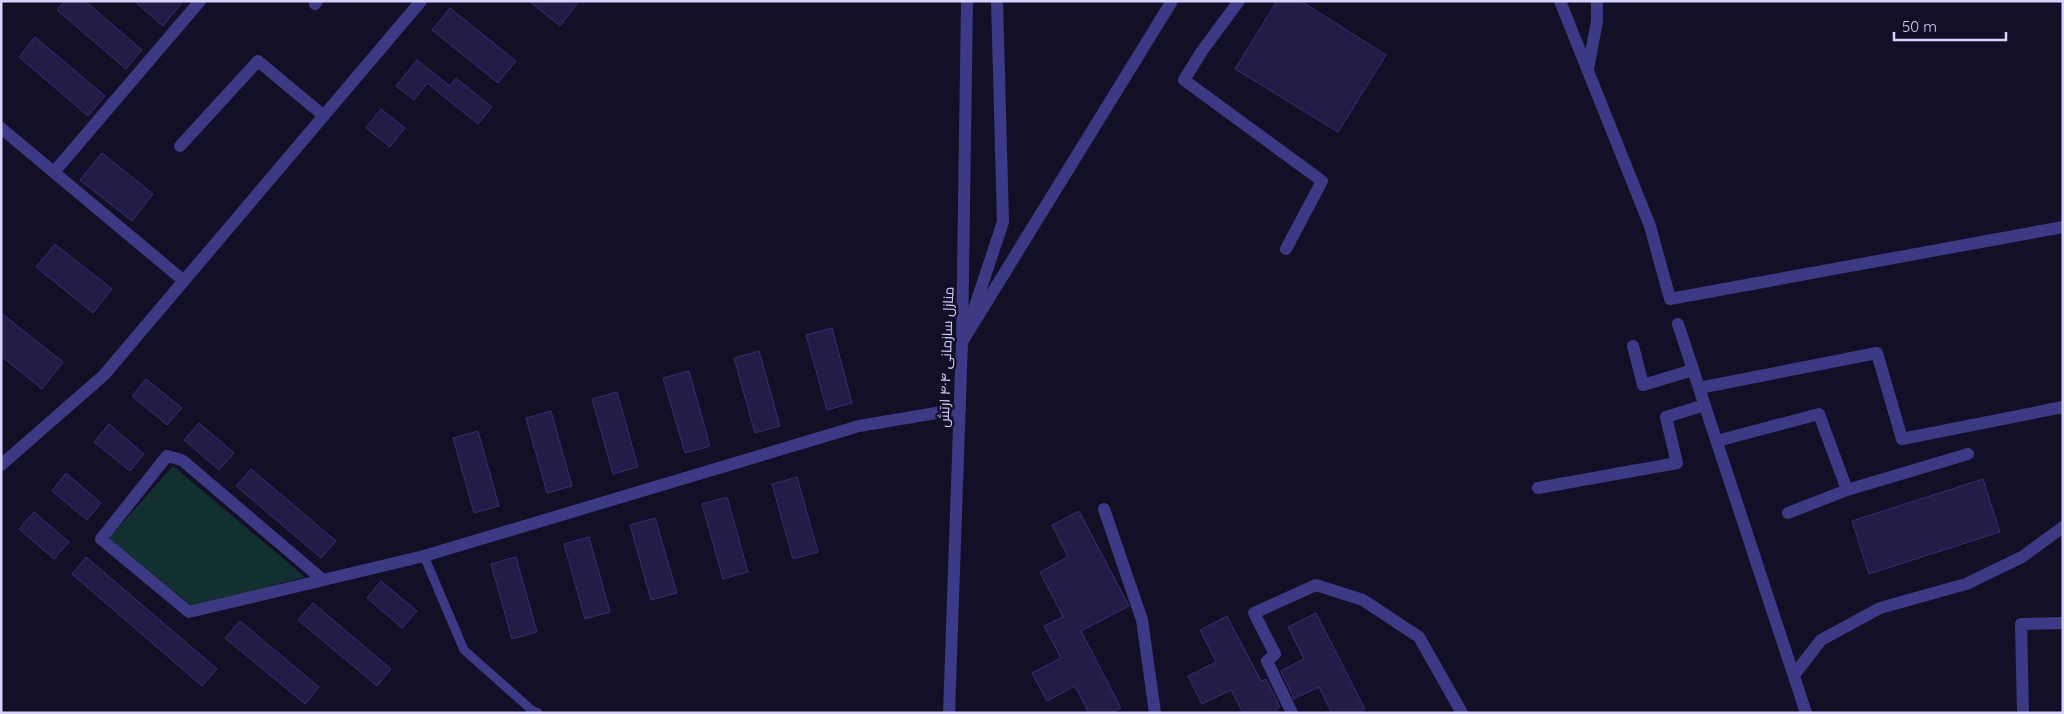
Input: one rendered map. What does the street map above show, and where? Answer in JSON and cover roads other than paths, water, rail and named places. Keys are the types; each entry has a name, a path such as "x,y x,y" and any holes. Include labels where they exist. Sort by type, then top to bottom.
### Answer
{"street":[{"path":"54,172 200,1"},
{"path":"1,464 104,375 421,1"},
{"name":"منازل سازمانی ۴۰۴ ارتش","path":"949,713 962,342 967,1"},
{"path":"962,342 1003,222 997,1"},
{"path":"962,342 1172,1"},
{"path":"1239,1 1202,51 1184,80 1322,181 1286,249"},
{"path":"1560,1 1650,226 1670,299 2063,227"},
{"path":"1588,69 1596,21 1597,1"},
{"path":"180,146 258,61 324,116"},
{"path":"1,128 184,280"},
{"path":"1678,324 1806,713"},
{"path":"1633,346 1643,384 1693,370"},
{"path":"1699,388 1877,353 1902,439 2063,407"},
{"path":"1538,488 1677,463 1666,417 1705,405"},
{"path":"323,580 182,460 168,456 101,539 189,612 424,556 859,426 960,409"},
{"path":"1717,441 1819,414 1847,490"},
{"path":"1788,514 1847,490 1968,454"},
{"path":"1104,509 1142,620 1155,713"},
{"path":"1794,675 1821,640 1880,608 1966,584 2022,557 2063,527"},
{"path":"1292,713 1267,661 1275,654 1254,613 1316,585 1363,600 1419,637 1462,713"},
{"path":"2024,713 2021,624 2063,623"}],"lane":[{"path":"424,556 464,650 533,711 538,713"}]}
